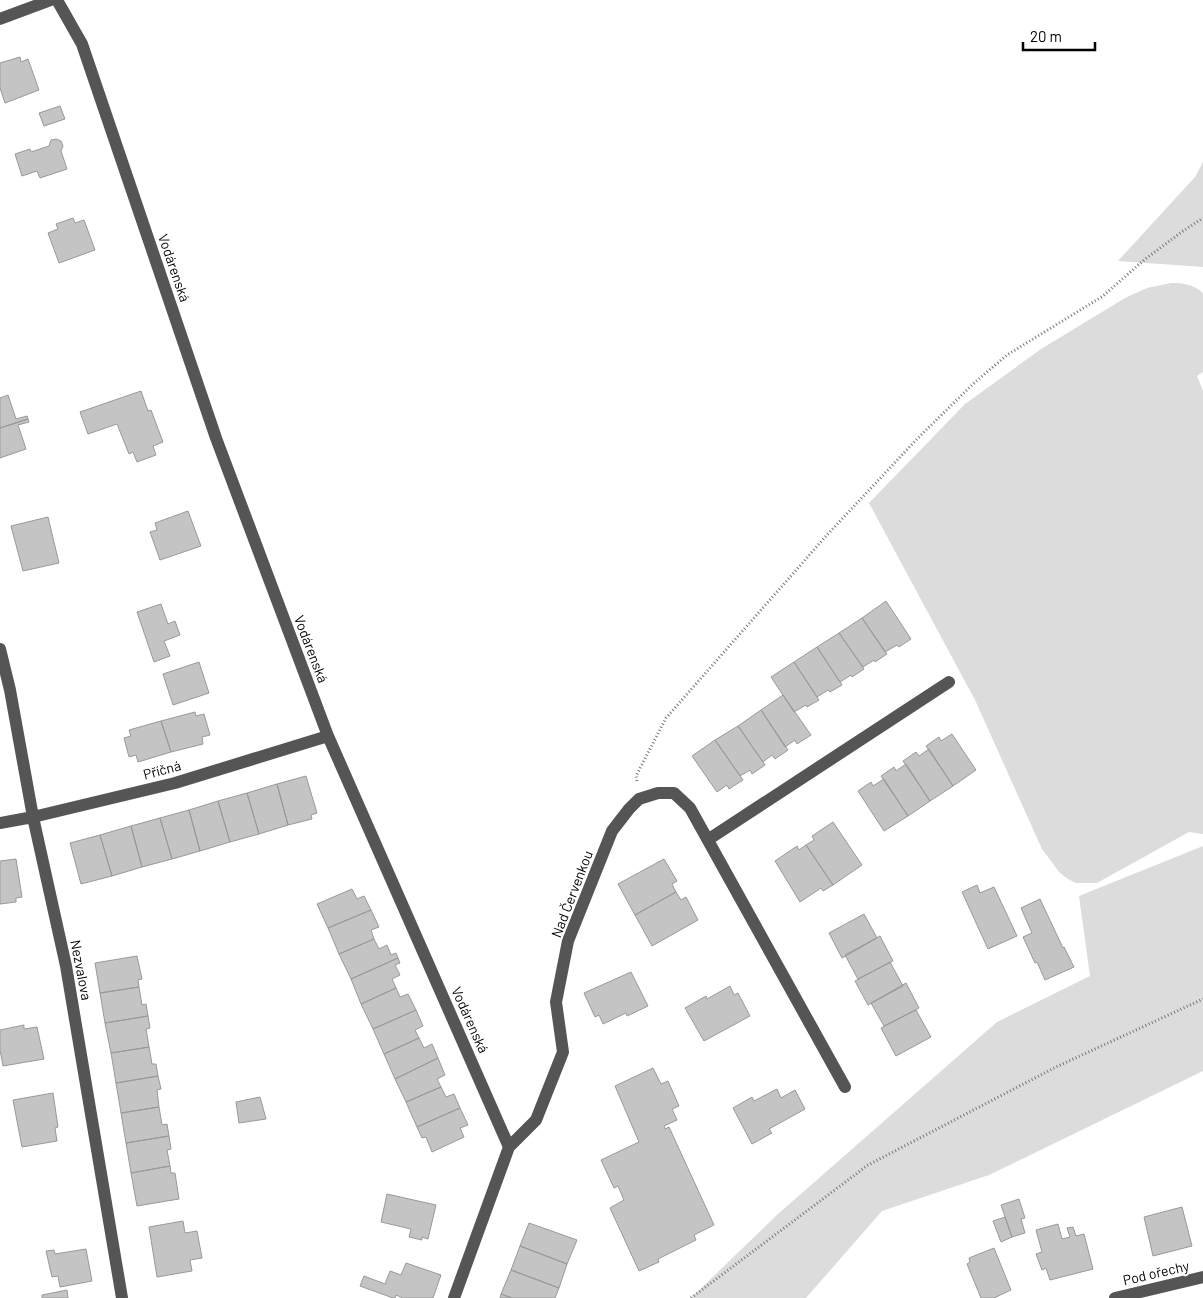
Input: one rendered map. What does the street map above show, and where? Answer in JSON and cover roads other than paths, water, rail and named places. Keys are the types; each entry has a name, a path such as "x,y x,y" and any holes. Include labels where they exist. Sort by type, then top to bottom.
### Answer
{"street":[{"path":"0,19 51,0"},
{"name":"Vodárenská","path":"57,0 82,44 216,438 328,736 510,1147"},
{"name":"Nezvalova","path":"0,649 10,690 33,817 66,966 122,1298"},
{"path":"845,1087 709,840 949,682"},
{"name":"Příčná","path":"0,823 33,817 175,783 328,736"},
{"name":"Nad Červenkou","path":"510,1147 536,1120 563,1052 556,1002 568,941 612,830 639,799 658,793 674,794 690,808 709,840"},
{"path":"454,1298 510,1147"},
{"name":"Pod ořechy","path":"1115,1298 1203,1277"}]}
